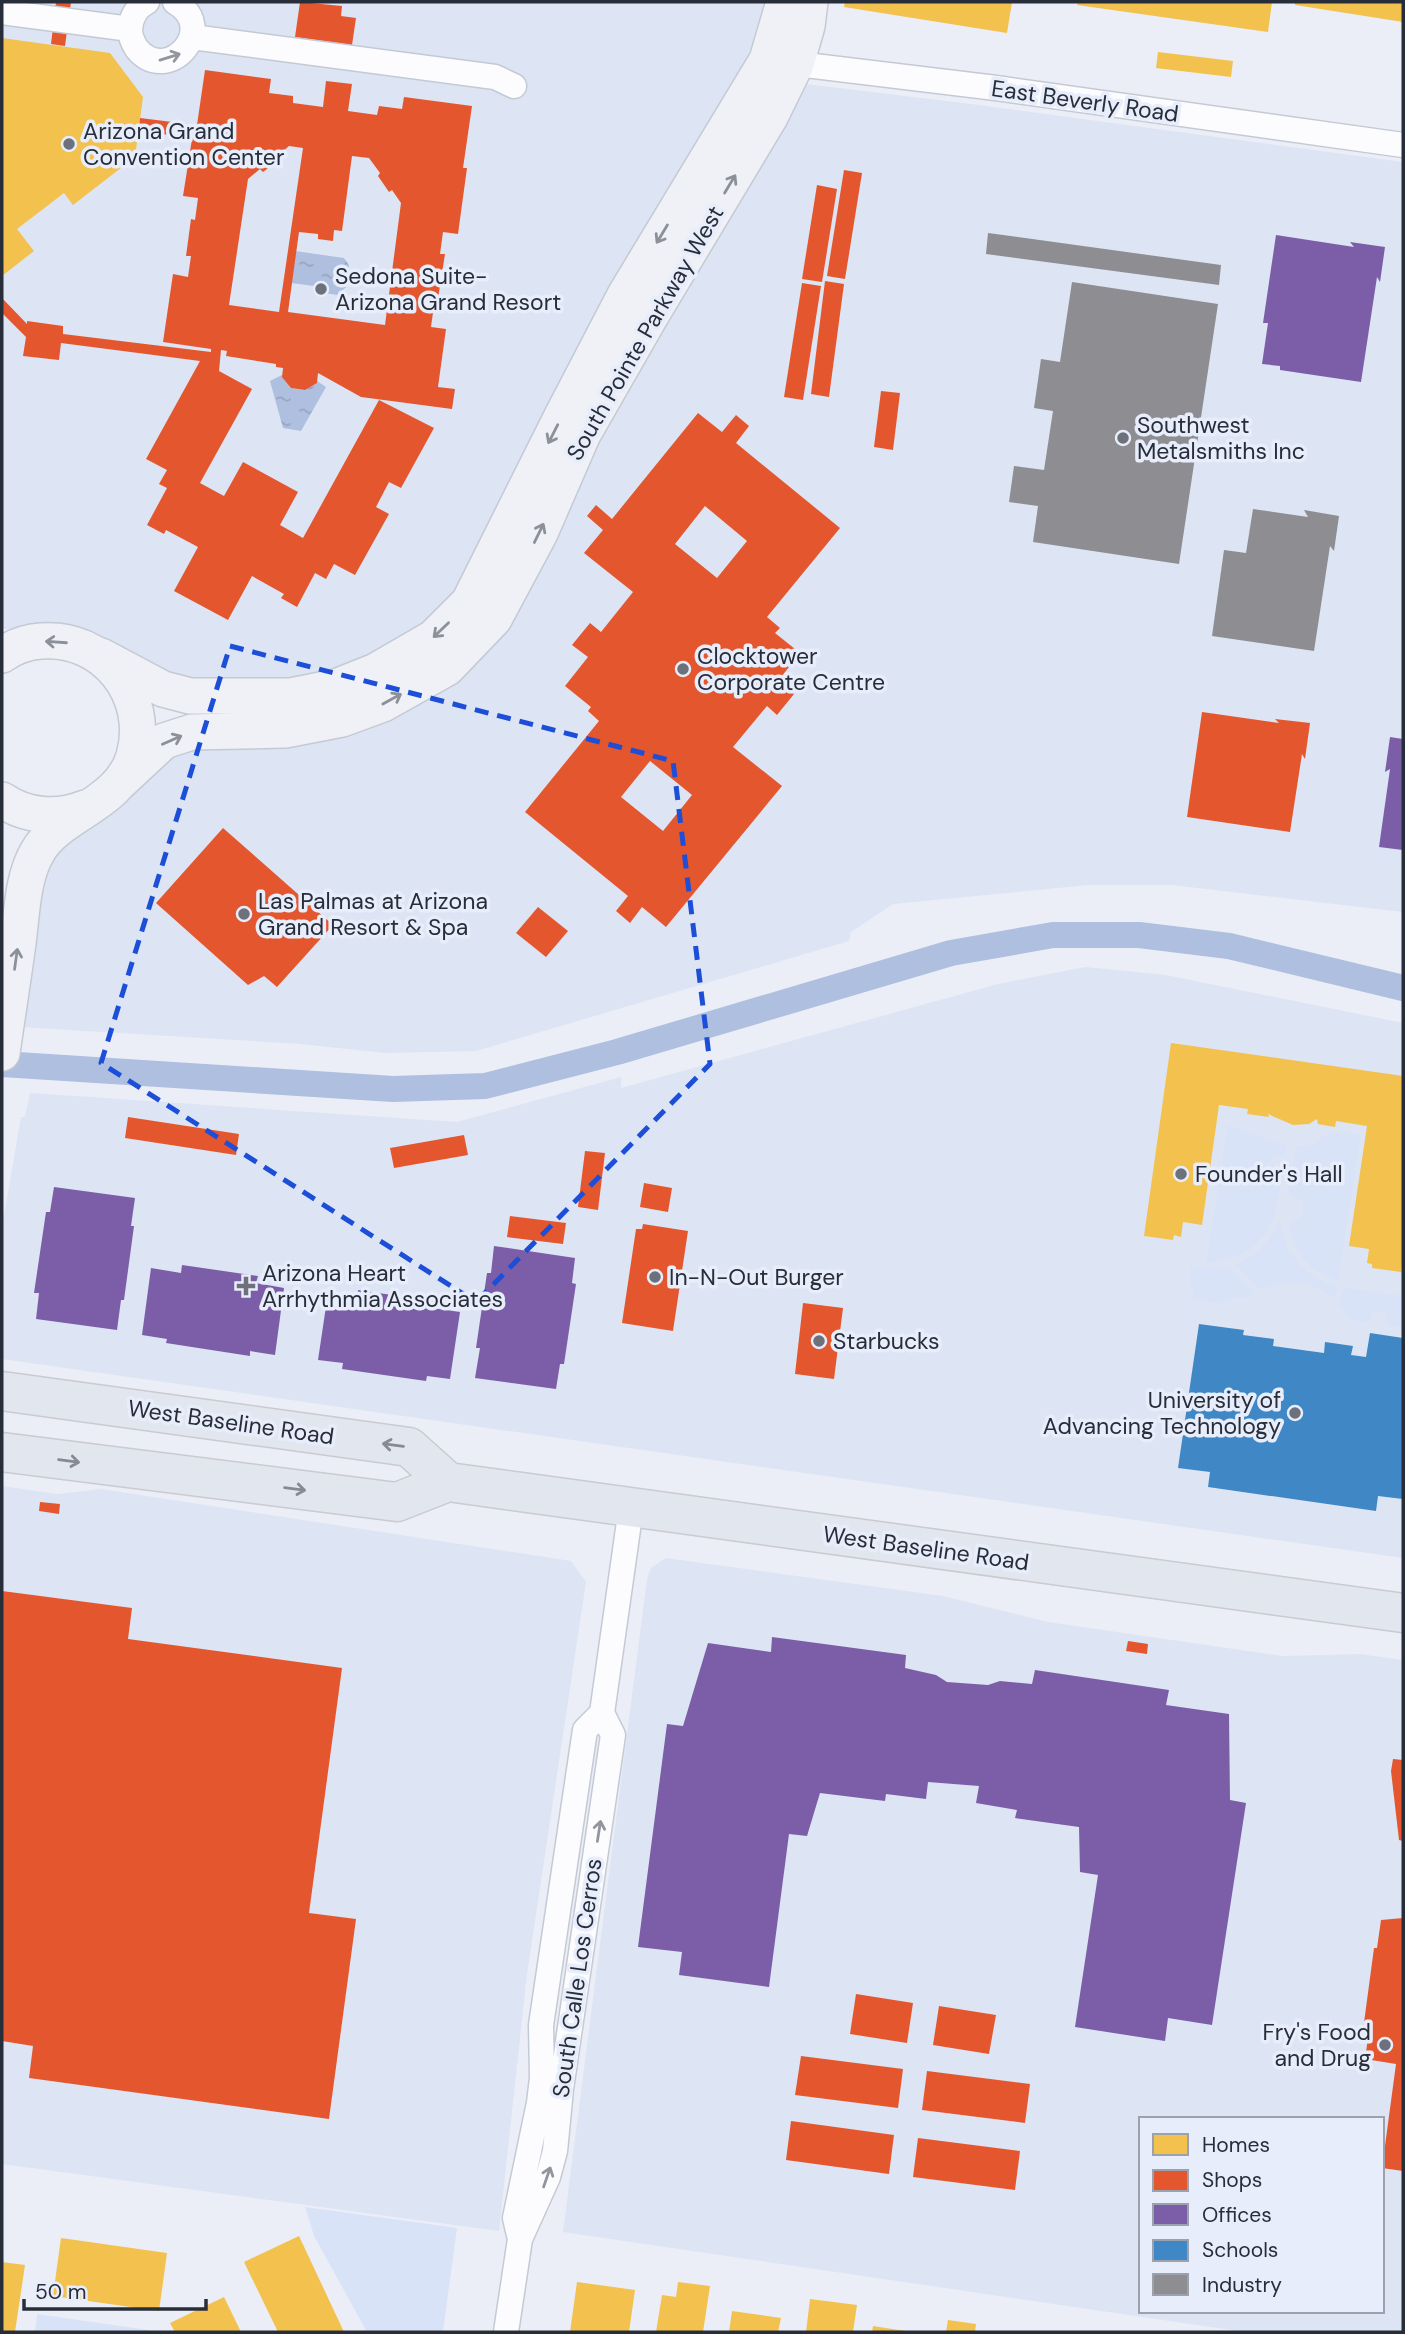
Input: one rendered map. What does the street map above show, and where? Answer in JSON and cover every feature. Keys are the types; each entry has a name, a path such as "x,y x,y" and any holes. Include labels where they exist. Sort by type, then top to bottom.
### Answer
{"main road":[{"name":"West Baseline Road","path":"2,1391 409,1447 448,1482"},
{"name":"West Baseline Road","path":"2,1452 397,1502 448,1482 1403,1613"}],"street":[{"path":"147,2 136,12 130,29 135,46 156,60 179,55 192,37 191,18 186,10 175,2"},
{"name":"South Pointe Parkway West","path":"2,1052 26,886 37,852 46,839 108,793 164,741 192,732 285,730 342,719 383,704 447,668 494,619 540,533 583,433 770,117 781,62 785,2"},
{"name":"South Pointe Parkway West","path":"4,652 31,642 55,640 79,645 163,689 190,696 290,696 336,687 376,671 433,638 469,603 625,295 807,26 810,2"},
{"path":"2,12 130,29"},
{"path":"192,37 495,77 514,86"},
{"name":"East Beverly Road","path":"781,62 996,88 1403,145"},
{"path":"2,800 15,809 42,816 71,814 108,793 134,758 139,730 134,701 121,676 101,656"},
{"name":"South Calle Los Cerros","path":"506,2332 520,2239 548,2176 555,2151 558,2110 613,1735 602,1713 631,1508"},
{"name":"South Calle Los Cerros","path":"520,2239 515,2218 539,2103 542,2078 541,2025 585,1730 602,1713"},
{"path":"573,2008 561,1991 565,1955 558,1915 593,1867"}],"highlighted area":[{"path":"230,646 673,761 710,1064 476,1302 101,1063"}],"shaded area":[{"path":"2,2 775,2 766,34 462,597 379,662 278,683 189,682 42,625 9,630 2,628"},
{"path":"806,84 1403,162 1403,912 1172,885 1089,885 893,904 851,932 849,941 476,1051 385,1053 301,1044 21,1027 44,864 57,845 116,810 181,745 367,721 585,445 799,87"},
{"path":"1085,967 1166,975 1403,1023 1403,1558 2,1359 2,1227 21,1117 25,1117 30,1093 457,1122 621,1077 621,1088 998,984"},
{"path":"1228,1125 1286,1146 1285,1156 1272,1158 1266,1166 1265,1175 1280,1186 1273,1218 1260,1240 1238,1255 1206,1263"},
{"path":"1332,1130 1361,1135 1338,1281 1317,1271 1304,1260 1288,1224 1301,1218 1303,1210 1301,1200 1288,1193 1296,1147 1314,1144"},
{"path":"1280,1220 1291,1254 1306,1270 1338,1287 1333,1298 1314,1287 1298,1283 1259,1289 1235,1264 1262,1246"},
{"path":"1230,1265 1234,1274 1253,1293 1247,1298 1232,1298 1231,1301 1222,1303 1193,1299 1195,1291 1190,1284 1190,1267 1218,1269"},
{"path":"1345,1288 1403,1296 1403,1327 1385,1324 1387,1314 1372,1311 1370,1322 1351,1320 1338,1303"},
{"path":"2,1486 57,1494 101,1489 571,1561 586,1582 527,1974 499,2231 2,2164"},
{"path":"666,1558 943,1596 1048,1622 1283,1656 1360,1654 1403,1660 1403,2332 1245,2332 563,2232 647,1579 651,1568"},
{"path":"305,2207 457,2228 443,2332 367,2332 314,2236"},
{"path":"37,2314 148,2330 149,2332 35,2332"}],"water":[{"path":"295,251 344,258 349,265 346,287 337,295 325,293 322,287 291,283"},
{"path":"282,375 291,388 305,390 317,381 326,387 301,431 283,428 270,381"}],"building: Homes":[{"path":"845,2 1012,2 1007,33 844,7"},
{"path":"1078,2 1272,2 1268,32 1077,5"},
{"path":"1295,2 1403,2 1403,22 1295,5"},
{"name":"Arizona Grand Convention Center","path":"2,38 110,53 143,97 135,157 73,205 64,193 17,229 34,251 2,276"},
{"path":"1158,52 1233,61 1231,77 1156,68"},
{"name":"Founder's Hall","path":"1171,1043 1403,1076 1401,1272 1372,1268 1372,1264 1367,1263 1369,1249 1349,1246 1367,1126 1336,1121 1335,1127 1318,1124 1317,1119 1309,1124 1293,1125 1268,1114 1269,1117 1247,1114 1248,1109 1219,1105 1202,1225 1183,1222 1181,1237 1174,1235 1173,1240 1144,1236"},
{"path":"299,2236 344,2332 278,2332 244,2262"},
{"path":"61,2238 167,2253 159,2311 53,2296"},
{"path":"2,2262 25,2265 15,2332 2,2332"},
{"path":"577,2282 635,2290 629,2332 570,2332"},
{"path":"678,2282 710,2286 703,2332 656,2332 662,2295 676,2297"},
{"path":"224,2297 241,2332 175,2332 170,2323"},
{"path":"810,2299 857,2305 853,2332 806,2332"},
{"path":"732,2311 781,2318 778,2332 729,2332"},
{"path":"948,2320 976,2324 975,2332 946,2332"},
{"path":"873,2326 905,2331 905,2332 872,2332"}],"building: Shops":[{"path":"56,2 71,2 65,46 51,44"},
{"path":"300,2 342,6 341,16 356,18 352,45 295,37"},
{"path":"205,70 271,79 269,93 293,96 293,103 323,107 326,81 352,84 348,111 377,115 379,106 402,109 404,97 472,106 463,168 467,168 458,234 443,232 440,254 445,254 431,327 446,329 438,387 455,389 452,409 361,397 318,373 317,383 305,390 291,388 282,377 283,368 276,367 276,364 226,356 227,351 221,350 219,371 252,389 200,483 224,496 243,462 298,492 280,525 303,538 379,400 434,428 401,488 389,482 376,507 389,514 355,575 334,564 326,579 315,573 297,607 281,598 284,594 252,576 228,620 174,591 198,547 166,530 164,534 147,525 167,488 159,484 167,470 146,459 200,361 61,343 59,360 23,356 26,337 2,313 2,298 27,324 27,321 63,326 63,334 211,352 211,349 163,342 173,274 188,277 191,256 186,256 191,219 195,220 198,198 183,196 192,139 139,130 140,118 197,125","holes":["289,146 303,148 279,312 229,305 248,179 260,169 263,172 276,162 274,159","352,156 369,158 389,192 392,190 401,203 385,325 288,312 299,232 318,234 318,239 333,241 334,230 342,231"]},
{"path":"844,170 862,173 845,279 827,276"},
{"path":"817,185 837,189 822,282 802,279"},
{"path":"825,281 844,284 829,397 811,394"},
{"path":"802,283 821,286 803,400 784,397"},
{"path":"881,391 900,393 893,450 874,447"},
{"name":"Clocktower Corporate Centre","path":"698,413 722,432 736,415 749,426 736,443 840,528 767,617 780,628 775,633 800,653 778,681 794,694 777,715 767,706 733,747 782,786 666,927 642,907 630,923 616,911 628,896 525,812 599,721 588,711 591,707 565,686 588,657 572,645 590,623 601,632 633,592 584,553 603,530 587,516 596,505 612,519","holes":["705,506 747,541 717,578 675,544","650,761 692,795 663,831 621,797"]},
{"path":"1202,712 1279,723 1275,719 1310,723 1305,759 1302,754 1290,832 1187,817"},
{"name":"Las Palmas at Arizona Grand Resort & Spa","path":"223,828 333,925 277,987 264,976 248,985 156,903"},
{"path":"538,907 568,931 546,957 516,933"},
{"path":"128,1117 239,1134 236,1155 125,1138"},
{"path":"464,1135 468,1155 394,1168 390,1148"},
{"path":"585,1151 605,1153 598,1210 578,1207"},
{"path":"644,1183 672,1188 668,1212 640,1207"},
{"path":"510,1216 566,1223 563,1244 507,1237"},
{"name":"In-N-Out Burger","path":"643,1224 688,1231 673,1331 622,1323 636,1229 642,1229"},
{"name":"Starbucks","path":"803,1303 843,1308 834,1379 795,1374"},
{"path":"40,1502 60,1504 59,1514 39,1511"},
{"path":"2,1591 132,1608 128,1639 342,1668 309,1913 356,1919 329,2119 29,2078 33,2046 2,2041"},
{"path":"1128,1641 1148,1644 1147,1654 1126,1651"},
{"path":"1393,1759 1403,1760 1403,1841 1399,1840 1391,1771"},
{"name":"Fry's Food and Drug","path":"1403,1918 1403,2171 1384,2168 1396,2064 1365,2059 1369,2031 1363,2030 1374,1948 1377,1948 1381,1920"},
{"path":"856,1994 913,2003 907,2043 850,2034"},
{"path":"939,2006 996,2015 989,2054 933,2045"},
{"path":"801,2056 903,2069 898,2108 795,2095"},
{"path":"927,2071 1030,2084 1025,2123 922,2110"},
{"path":"791,2121 894,2135 889,2174 786,2160"},
{"path":"918,2138 1020,2151 1015,2190 913,2177"}],"building: Offices":[{"path":"1276,235 1354,247 1350,242 1385,247 1380,282 1377,277 1361,382 1280,370 1280,366 1262,364 1268,323 1263,323"},
{"path":"1390,737 1403,739 1403,850 1379,847 1390,769 1385,772"},
{"path":"54,1187 135,1198 124,1300 121,1300 117,1330 36,1319 39,1293 34,1293 46,1212 50,1212"},
{"path":"494,1246 575,1258 572,1283 576,1284 564,1364 560,1364 556,1389 475,1378 480,1348 476,1348 487,1273 491,1273"},
{"path":"182,1265 258,1276 256,1283 284,1288 275,1355 250,1351 250,1356 166,1343 167,1339 142,1335 151,1268 181,1273"},
{"path":"358,1290 433,1301 432,1308 460,1312 450,1379 427,1376 426,1381 342,1369 343,1363 318,1360 328,1293 357,1297"},
{"path":"772,1637 906,1655 905,1668 936,1675 947,1682 988,1685 1000,1681 1032,1684 1035,1670 1169,1690 1166,1705 1229,1714 1230,1800 1246,1803 1212,2025 1168,2018 1165,2041 1075,2027 1098,1875 1080,1872 1079,1827 1015,1818 1017,1810 976,1803 979,1786 928,1782 926,1799 886,1794 885,1801 820,1793 807,1836 789,1834 769,1987 679,1975 682,1952 638,1947 667,1724 683,1726 708,1643 771,1652"}],"building: Schools":[{"name":"University of Advancing Technology","path":"1199,1324 1244,1330 1243,1335 1274,1339 1273,1346 1324,1353 1325,1342 1353,1346 1351,1355 1366,1357 1370,1333 1403,1338 1403,1499 1378,1496 1376,1511 1208,1487 1210,1472 1178,1468"}],"building: Industry":[{"path":"988,233 1221,265 1219,285 986,254"},
{"name":"Southwest Metalsmiths Inc","path":"1072,282 1218,304 1179,564 1033,542 1038,506 1009,502 1014,466 1044,470 1053,411 1034,408 1041,359 1060,362"},
{"path":"1253,509 1308,517 1304,510 1339,516 1334,551 1330,546 1314,651 1212,636 1224,550 1246,553"}],"waterway":[{"path":"2,1064 393,1089 485,1086 617,1052 951,953 1053,935 1139,935 1229,946 1403,988"}],"place":[{"name":"Arizona Grand Convention Center","path":"69,144"},
{"name":"Sedona Suite- Arizona Grand Resort","path":"321,289"},
{"name":"Southwest Metalsmiths Inc","path":"1123,438"},
{"name":"Clocktower Corporate Centre","path":"683,669"},
{"name":"Las Palmas at Arizona Grand Resort & Spa","path":"244,914"},
{"name":"Founder's Hall","path":"1181,1174"},
{"name":"In-N-Out Burger","path":"655,1277"},
{"name":"Arizona Heart Arrhythmia Associates","path":"246,1286"},
{"name":"Starbucks","path":"819,1341"},
{"name":"University of Advancing Technology","path":"1295,1413"},
{"name":"Fry's Food and Drug","path":"1385,2045"}]}
